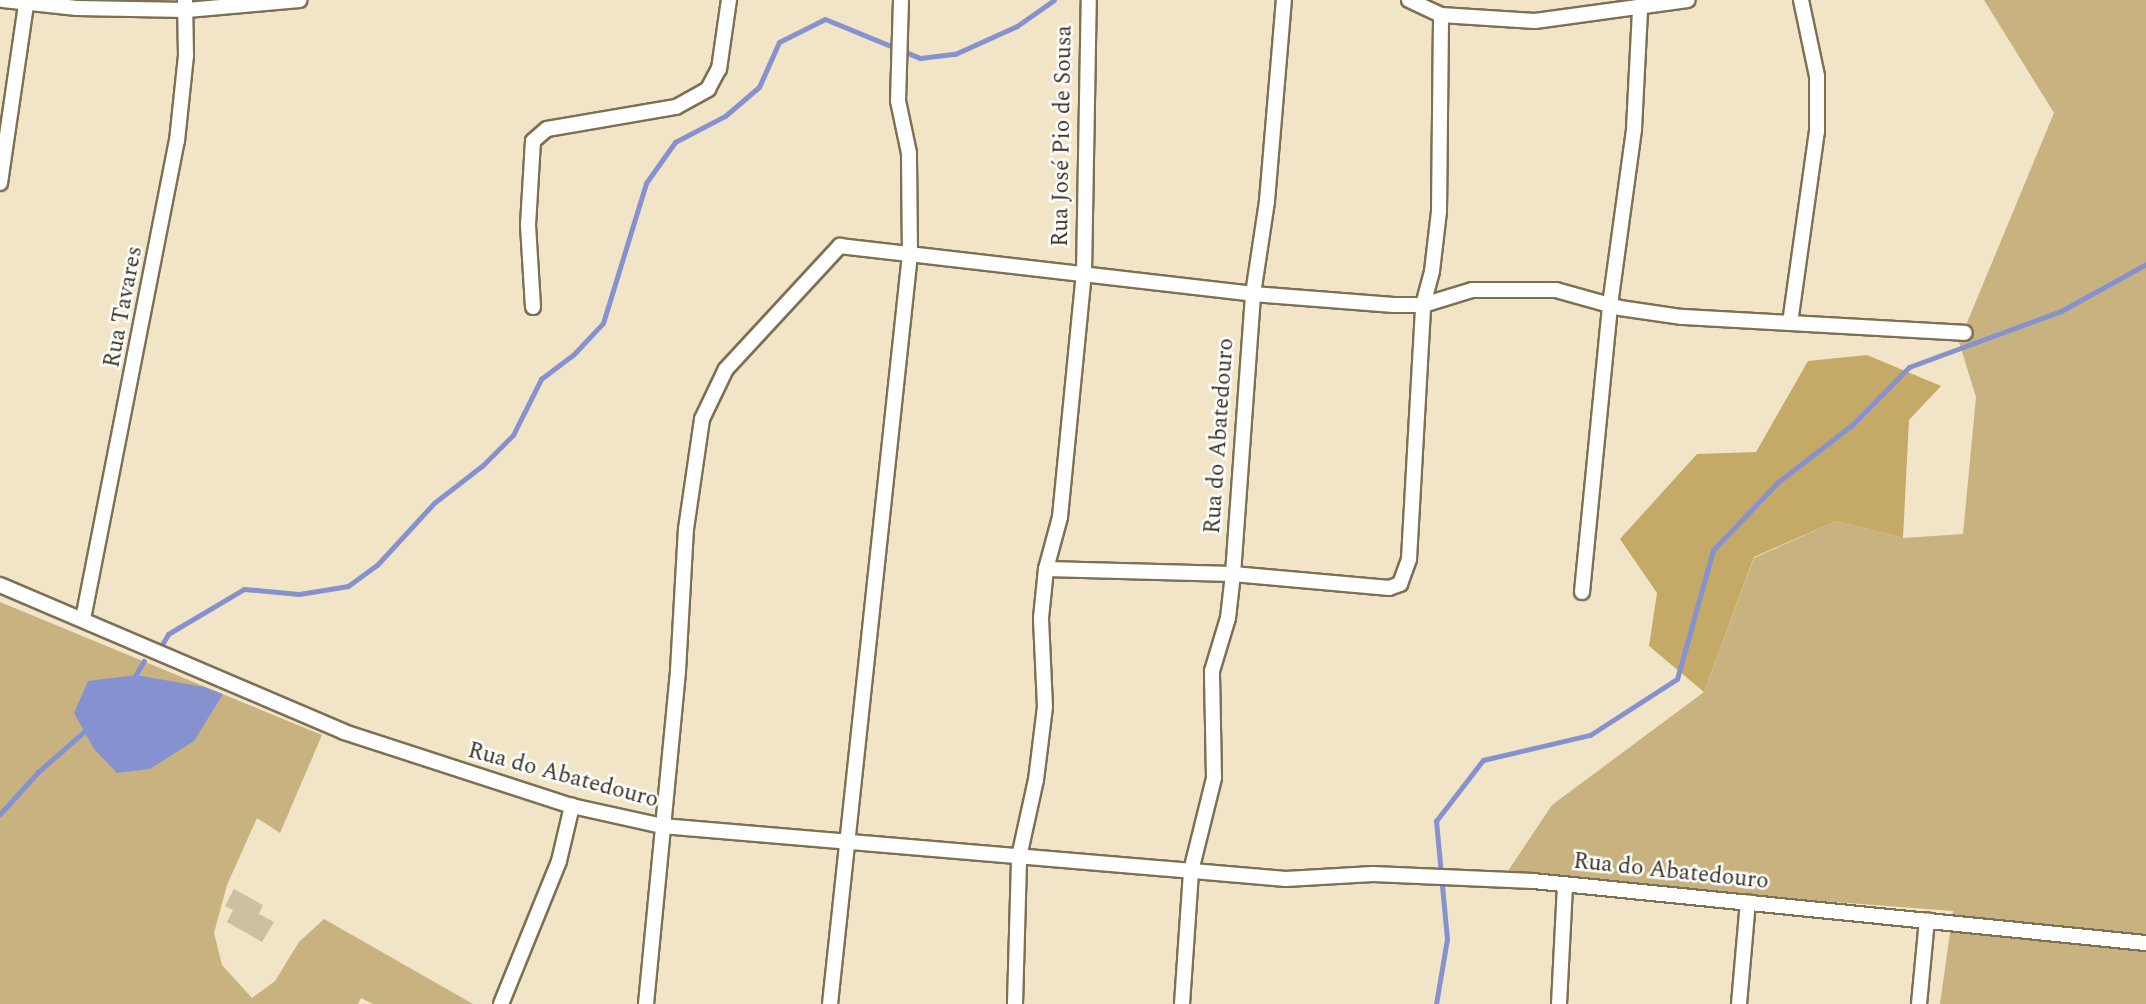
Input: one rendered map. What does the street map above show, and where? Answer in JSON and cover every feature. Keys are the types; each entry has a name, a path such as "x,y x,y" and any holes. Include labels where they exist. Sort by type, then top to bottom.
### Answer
{"street":[{"path":"3,0 26,4 186,5 300,0"},
{"path":"533,307 528,225 533,141 547,129 676,107 708,89 719,69 729,0"},
{"path":"830,1004 910,254 909,153 898,102 901,0"},
{"name":"Rua José Pio de Sousa","path":"1015,1004 1019,857 1042,741 1041,618 1046,569 1060,517 1074,330 1084,273 1088,0"},
{"name":"Rua do Abatedouro","path":"1182,1004 1191,871 1214,778 1212,671 1228,618 1233,573 1253,294 1267,201 1284,0"},
{"path":"1409,0 1441,15 1535,21 1640,9 1688,0"},
{"path":"1790,323 1817,131 1817,76 1801,0"},
{"path":"0,183 26,4"},
{"name":"Rua Tavares","path":"83,619 175,154 187,56 186,5"},
{"path":"1582,592 1610,305 1634,129 1640,9"},
{"path":"1046,569 1233,573 1389,588 1399,584 1409,559 1423,305 1433,271 1439,211 1441,15"},
{"path":"646,1004 678,671 686,529 702,419 726,369 840,246 1253,294 1423,305 1472,290 1556,290 1610,305 1682,317 1965,333"},
{"name":"Rua do Abatedouro","path":"0,585 344,732 572,806 662,826 1286,879 1373,874 1565,884 2146,943"},
{"path":"501,1004 559,862 572,806"},
{"path":"1559,1004 1565,884"},
{"path":"1739,1004 1748,902"},
{"path":"1919,1004 1927,920"}],"shaded area":[{"path":"1984,0 2146,0 2146,1004 1940,1004 1953,911 1504,877 1552,805 1704,692 1754,558 1836,521 1903,538 1963,534 1976,397 1959,342 2054,113"},
{"path":"1867,355 1941,386 1909,420 1903,538 1836,521 1754,557 1704,692 1649,646 1657,593 1620,539 1697,454 1756,452 1808,361"},
{"path":"0,602 322,735 280,833 257,818 227,885 214,933 222,965 252,998 275,981 299,942 324,919 473,1004 373,1004 361,998 358,1004 0,1004"}],"water":[{"path":"136,675 204,687 223,694 194,741 150,769 117,773 94,749 74,713 88,681"}],"building":[{"path":"234,889 263,905 259,914 274,922 262,942 227,922 233,910 225,906"}],"waterway":[{"path":"160,648 168,634 244,589 299,594 348,586 377,565 434,503 483,465 513,435 541,379 574,354 603,323 646,183 675,142 725,116 759,87 779,42 825,19 920,58 955,54 1017,26 1054,0"},
{"path":"1436,1004 1447,939 1436,821 1483,760 1590,735 1677,679 1713,550 1778,482 1853,424 1909,367 2061,311 2146,264"},
{"path":"133,679 144,661"},
{"path":"0,814 38,772 89,727"}]}
